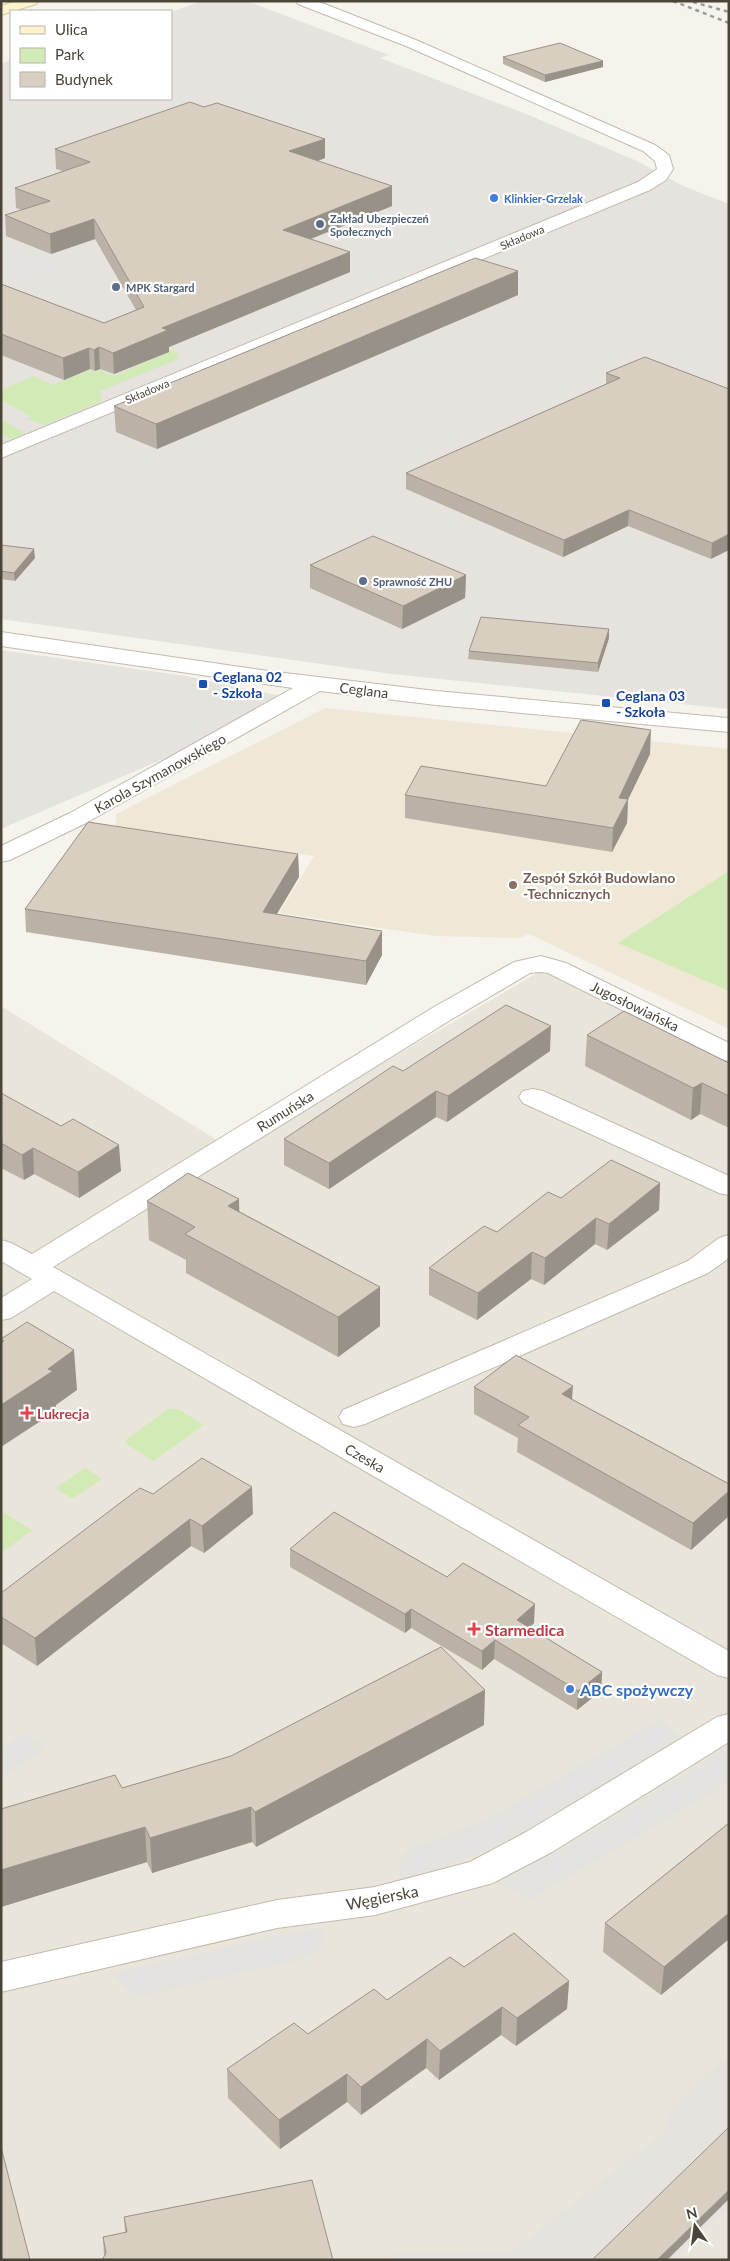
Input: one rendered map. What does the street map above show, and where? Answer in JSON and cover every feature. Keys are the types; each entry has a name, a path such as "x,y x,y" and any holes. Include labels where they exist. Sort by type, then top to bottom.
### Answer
{"street":[{"path":"1,11 31,1"},
{"name":"Składowa","path":"1,452 644,186 660,176 665,168 663,159 649,148 446,58 303,1"},
{"name":"Ceglana","path":"1,639 316,684 554,710 729,725"},
{"name":"Karola Szymanowskiego","path":"1,855 78,818 316,684"},
{"name":"Jugosłowiańska","path":"541,964 557,968 729,1053"},
{"name":"Rumuńska","path":"1,1311 43,1273 443,1013 523,967 541,964"},
{"path":"533,1097 729,1187"},
{"path":"354,1417 698,1267 729,1244"},
{"name":"Czeska","path":"1,1249 729,1666"},
{"name":"Węgierska","path":"1,1978 277,1914 375,1901 480,1872 539,1842 729,1726"}],"shaded area":[{"path":"203,1 247,1 389,55 380,58 524,113 637,161 683,186 729,204 729,709 392,674 1,619 1,64 10,60 10,100 172,100 172,12"},
{"path":"1,239 72,266 1,293"},
{"path":"1,650 186,676 300,700 1,829"},
{"name":"Zespół Szkół Budowlano -Technicznych","path":"325,708 729,749 729,1029 529,934 520,938 435,936 279,913 314,856 116,826 116,814"},
{"path":"546,968 729,1062 729,2260 1,2260 1,1006 233,1150"},
{"path":"661,1719 683,1737 504,1843 451,1864 397,1881 403,1852 485,1820"},
{"path":"24,1732 46,1746 1,1780 1,1749"},
{"path":"721,1749 729,1752 729,1781 715,1791 531,1899 498,1883 563,1848 700,1765"},
{"path":"324,1928 322,1947 305,1959 137,1997 108,1974 274,1936"},
{"path":"729,2054 729,2207 675,2260 390,2260 389,2254 511,2252 665,2131 669,2110"}],"green space":[{"path":"172,350 179,354 176,360 100,391 102,399 100,402 44,425 27,419 32,417 1,400 1,393 4,389 33,376 53,385 90,370 95,372 99,370 115,376"},
{"path":"1,419 25,433 11,439 1,434"},
{"path":"729,871 729,991 618,943"},
{"path":"168,1409 178,1409 204,1425 153,1461 125,1443 127,1439"},
{"path":"85,1468 102,1479 72,1499 56,1488"},
{"path":"1,1511 32,1530 4,1551 1,1549"}],"building":[{"path":"560,43 603,61 545,75 503,57"},
{"path":"190,102 204,107 217,103 325,139 289,151 392,186 283,230 350,252 162,328 168,330 113,353 99,347 94,350 89,348 63,358 1,334 1,284 104,323 144,307 94,219 50,234 5,215 50,201 15,188 90,162 55,149"},
{"path":"475,258 518,271 156,424 114,406"},
{"path":"645,357 729,389 729,534 712,543 629,510 564,540 406,473 620,378 606,373"},
{"path":"373,536 466,575 403,606 310,565"},
{"path":"1,545 34,549 14,573 1,571"},
{"path":"481,617 609,629 598,663 469,651"},
{"path":"581,720 651,730 619,798 628,799 613,828 405,795 421,766 546,786"},
{"path":"88,822 298,854 263,912 382,931 366,961 25,909"},
{"path":"506,1005 551,1026 448,1096 436,1091 329,1163 284,1139 393,1066 403,1071"},
{"path":"624,1011 729,1063 729,1096 702,1083 693,1088 587,1035"},
{"path":"1,1093 61,1126 73,1119 119,1145 78,1172 33,1148 22,1155 1,1143"},
{"path":"611,1160 660,1183 609,1224 596,1218 545,1258 532,1252 478,1293 429,1268 484,1226 497,1232 548,1192 561,1198"},
{"path":"188,1173 239,1199 228,1206 380,1287 338,1317 185,1234 195,1227 147,1201"},
{"path":"27,1322 74,1350 48,1369 53,1371 1,1405 1,1343 4,1341 1,1339"},
{"path":"516,1355 573,1386 562,1394 729,1484 729,1491 693,1523 518,1425 529,1417 474,1387"},
{"path":"202,1458 252,1487 202,1526 190,1519 35,1638 1,1617 1,1593 140,1488 153,1494"},
{"path":"334,1512 447,1577 463,1563 535,1604 517,1620 602,1672 578,1691 495,1640 482,1651 411,1609 405,1614 290,1549"},
{"path":"441,1647 485,1690 255,1812 251,1807 150,1838 145,1827 1,1870 1,1809 115,1775 122,1788 231,1756"},
{"path":"729,1823 729,1913 664,1967 605,1923"},
{"path":"514,1933 569,1981 517,2018 502,2007 440,2051 427,2039 361,2087 347,2074 279,2120 227,2069 294,2023 308,2034 374,1989 387,2000 450,1957 464,1967"},
{"path":"729,2127 729,2190 657,2260 592,2260"},
{"path":"1,2147 30,2260 1,2260"},
{"path":"312,2180 333,2260 102,2260 106,2253 103,2237 127,2232 124,2217"}],"railway":[{"path":"673,1 729,23"},
{"path":"693,2 729,12"}],"place":[{"name":"Klinkier-Grzelak","path":"494,198"},
{"name":"Zakład Ubezpieczeń Społecznych","path":"320,224"},
{"name":"MPK Stargard","path":"116,287"},
{"name":"Sprawność ZHU","path":"363,581"},
{"name":"Ceglana 02 - Szkoła","path":"203,684"},
{"name":"Ceglana 03 - Szkoła","path":"606,703"},
{"name":"Zespół Szkół Budowlano -Technicznych","path":"513,885"},
{"name":"Lukrecja","path":"27,1413"},
{"name":"Starmedica","path":"474,1629"},
{"name":"ABC spożywczy","path":"570,1689"}]}
